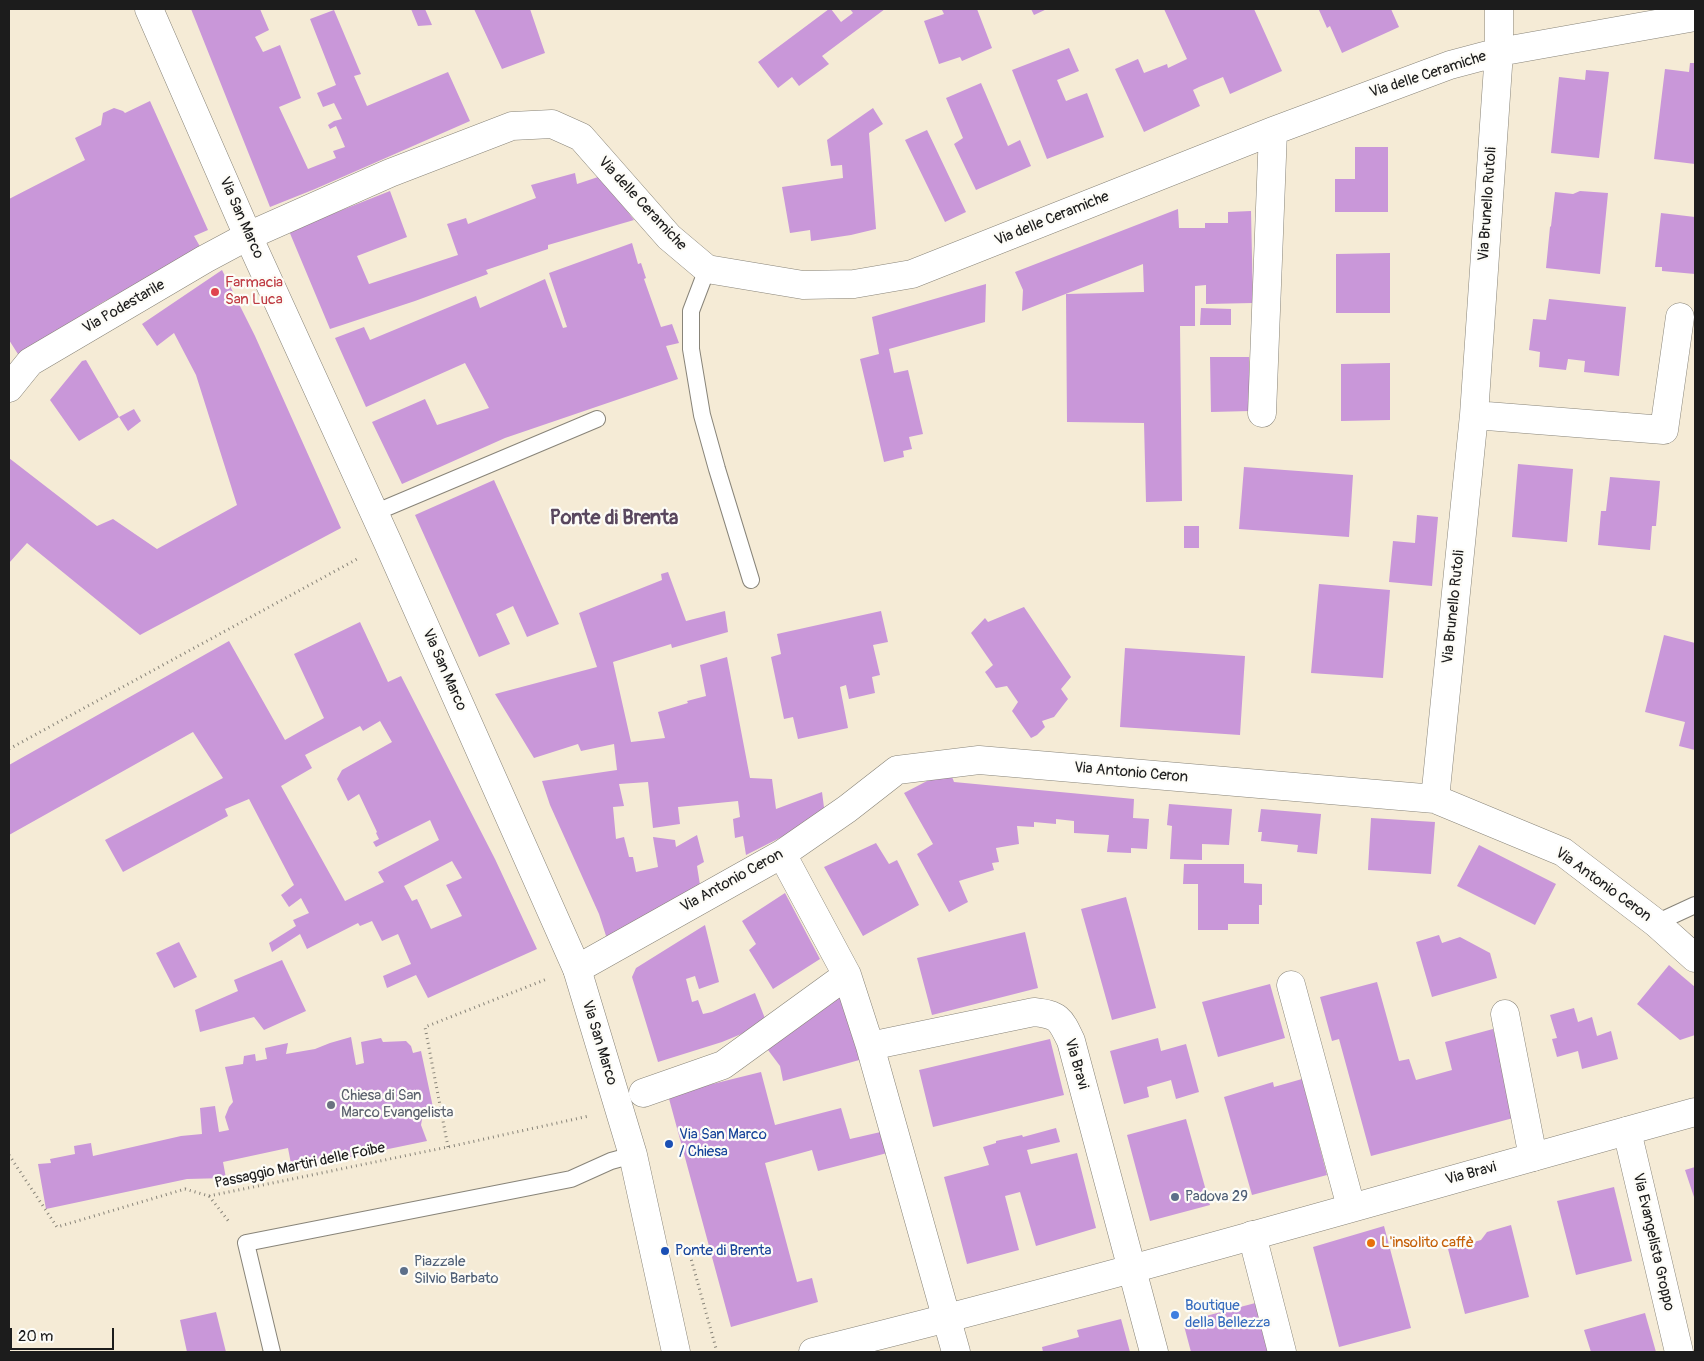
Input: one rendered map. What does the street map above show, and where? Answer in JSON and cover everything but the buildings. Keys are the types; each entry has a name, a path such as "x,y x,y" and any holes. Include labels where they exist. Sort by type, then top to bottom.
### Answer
{"street":[{"name":"Via San Marco","path":"149,9 248,236 374,513 577,969 633,1155 676,1352"},
{"name":"Via delle Ceramiche","path":"1499,9 1499,52"},
{"name":"Via delle Ceramiche","path":"248,236 390,173 512,126 552,124 581,137 669,237 707,269 802,285 854,284 912,274 1273,131 1450,65 1499,52 1695,17"},
{"name":"Via Brunello Rutoli","path":"1435,799 1474,415 1499,52"},
{"path":"1262,413 1273,131"},
{"name":"Via Podestarile","path":"9,388 30,362 205,259 248,236"},
{"path":"1474,415 1664,430 1680,317"},
{"name":"Via Antonio Ceron","path":"577,969 782,854 847,809 897,770 979,760 1435,799 1563,852 1656,923 1695,958"},
{"path":"782,854 847,975 870,1046 956,1352"},
{"path":"643,1093 723,1065 847,975"},
{"path":"1291,985 1351,1207"},
{"name":"Via Bravi","path":"870,1046 1034,1012 1053,1014 1063,1024 1071,1041 1154,1352"},
{"path":"1505,1014 1533,1157"},
{"name":"Via Bravi","path":"813,1352 1131,1270 1695,1112"},
{"name":"Via Evangelista Groppo","path":"1626,1131 1679,1352"},
{"path":"1252,1235 1282,1352"}],"lane":[{"path":"707,269 691,311 691,349 702,415 751,580"},
{"path":"374,513 597,419"},
{"path":"1656,923 1695,905"},
{"path":"272,1352 246,1243 571,1178 611,1161 633,1155"}],"path":[{"path":"9,749 366,554"},
{"path":"448,1147 425,1027 550,978"},
{"name":"Passaggio Martiri delle Foibe","path":"9,1155 57,1228 185,1189 209,1196 448,1147 590,1115"},
{"path":"209,1196 246,1243"}],"place":[{"name":"Farmacia San Luca","path":"215,292"},
{"name":"Chiesa di San Marco Evangelista","path":"331,1105"},
{"name":"Via San Marco / Chiesa","path":"669,1144"},
{"name":"Padova 29","path":"1175,1197"},
{"name":"L'insolito caffè","path":"1371,1243"},
{"name":"Ponte di Brenta","path":"665,1251"},
{"name":"Piazzale Silvio Barbato","path":"404,1271"},
{"name":"Boutique della Bellezza","path":"1175,1315"}],"district":[{"name":"Ponte di Brenta","path":"614,519"}]}
